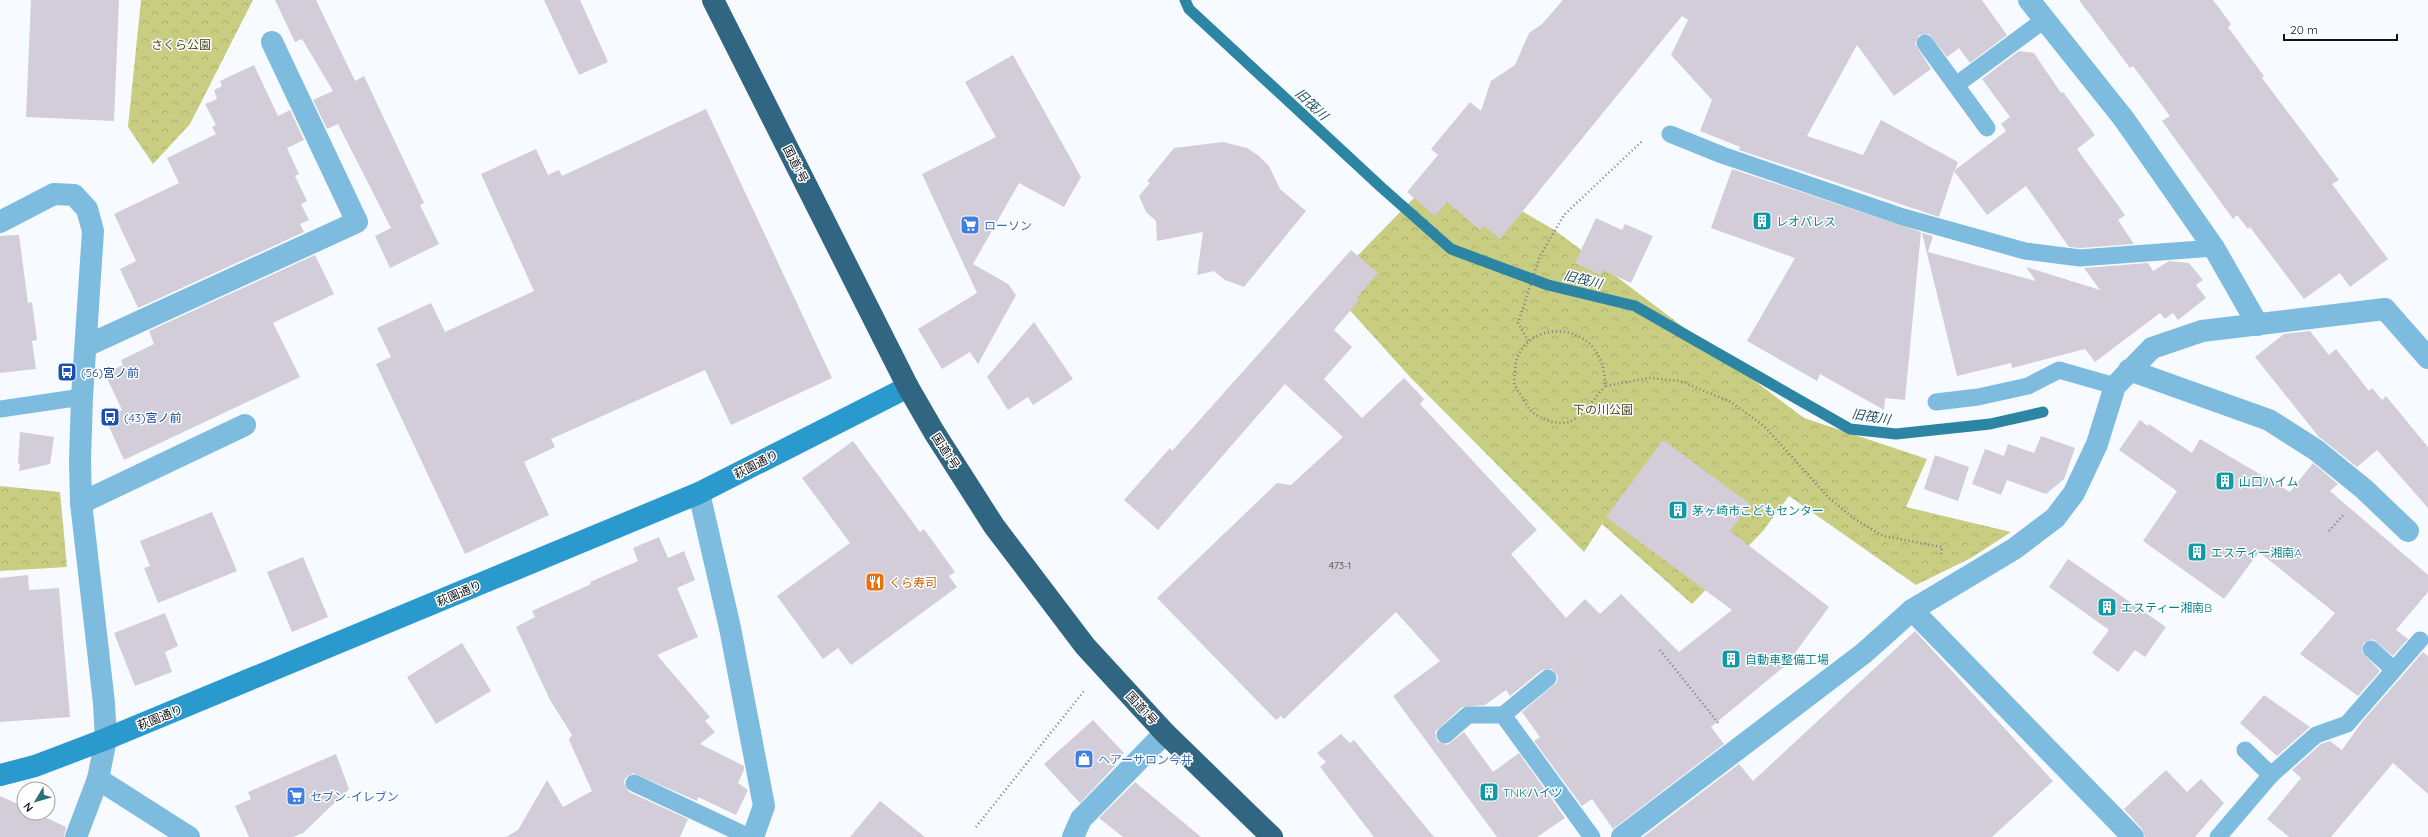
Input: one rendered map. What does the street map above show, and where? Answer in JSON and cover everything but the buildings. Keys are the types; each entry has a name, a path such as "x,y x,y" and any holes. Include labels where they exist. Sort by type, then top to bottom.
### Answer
{"highway":[{"name":"国道1号","path":"713,0 908,387 934,432 994,526 1085,646 1165,733 1272,837"}],"street":[{"path":"2029,0 2124,119 2214,248 2258,325"},
{"path":"86,346 357,222 272,42"},
{"path":"0,222 54,194 74,195 87,209 93,231 82,397 81,503 104,704 106,739 98,779 76,837"},
{"path":"1622,837 1864,653 1912,610 1938,593 1973,575 2014,549 2054,518 2074,492 2097,444 2115,386 2152,348 2202,331 2385,309 2428,358"},
{"path":"2129,370 2269,420 2316,450 2364,489 2408,531"},
{"name":"萩園通り","path":"0,775 35,766 106,739 698,493 908,387"},
{"path":"81,503 245,425"},
{"path":"698,493 730,628 764,806 753,837"},
{"path":"1912,610 2133,837"},
{"path":"1073,837 1081,819 1165,733"},
{"path":"98,779 189,837"}],"lane":[{"path":"1956,85 2044,20"},
{"path":"1925,42 1987,128"},
{"path":"1670,134 1722,155 1903,217 2026,251 2080,258 2214,248"},
{"path":"1936,402 1978,397 2028,386 2059,370 2115,386"},
{"path":"0,409 82,397"},
{"path":"2218,837 2271,774 2316,735 2347,724 2420,640"},
{"path":"2371,649 2394,669"},
{"path":"1445,735 1468,715 1503,715 1548,678"},
{"path":"1503,715 1592,837"},
{"path":"2245,750 2271,774"},
{"path":"634,783 749,837"}],"path":[{"path":"1528,341 1518,323 1523,303 1540,256 1564,215 1650,134 1670,134"},
{"path":"1605,386 1603,361 1591,344 1570,331 1548,332 1528,341 1516,363 1514,384 1531,411 1553,423 1570,421 1593,401 1605,386 1650,378 1680,381 1731,402 1764,426 1829,498 1853,518 1883,536 1942,547 1938,593"},
{"path":"1660,650 1738,748"},
{"path":"976,827 1086,689"}],"green space":[{"name":"さくら公園","path":"141,0 253,0 190,124 153,164 128,127"},
{"name":"下の川公園","path":"1445,166 1556,231 1804,418 1927,459 1906,507 2011,532 1971,558 1916,585 1789,496 1763,531 1692,604 1602,524 1584,552 1411,378 1328,286"},
{"path":"0,486 60,492 67,567 0,571"}],"waterway":[{"name":"旧筏川","path":"1185,0 1189,9 1381,187 1451,249 1548,285 1635,306 1850,429 1896,434 1990,424 2043,412"}],"place":[{"name":"レオパレス","path":"1762,221"},
{"name":"ローソン","path":"970,225"},
{"name":"(56)宮ノ前","path":"67,372"},
{"name":"(43)宮ノ前","path":"110,417"},
{"name":"山口ハイム","path":"2225,481"},
{"name":"茅ヶ崎市こどもセンター","path":"1678,510"},
{"name":"エスティー湘南A","path":"2197,552"},
{"name":"くら寿司","path":"875,582"},
{"name":"エスティー湘南B","path":"2107,607"},
{"name":"自動車整備工場","path":"1731,659"},
{"name":"ヘアーサロン今井","path":"1084,759"},
{"name":"TNKハイツ","path":"1489,792"},
{"name":"セブン-イレブン","path":"296,796"}]}
